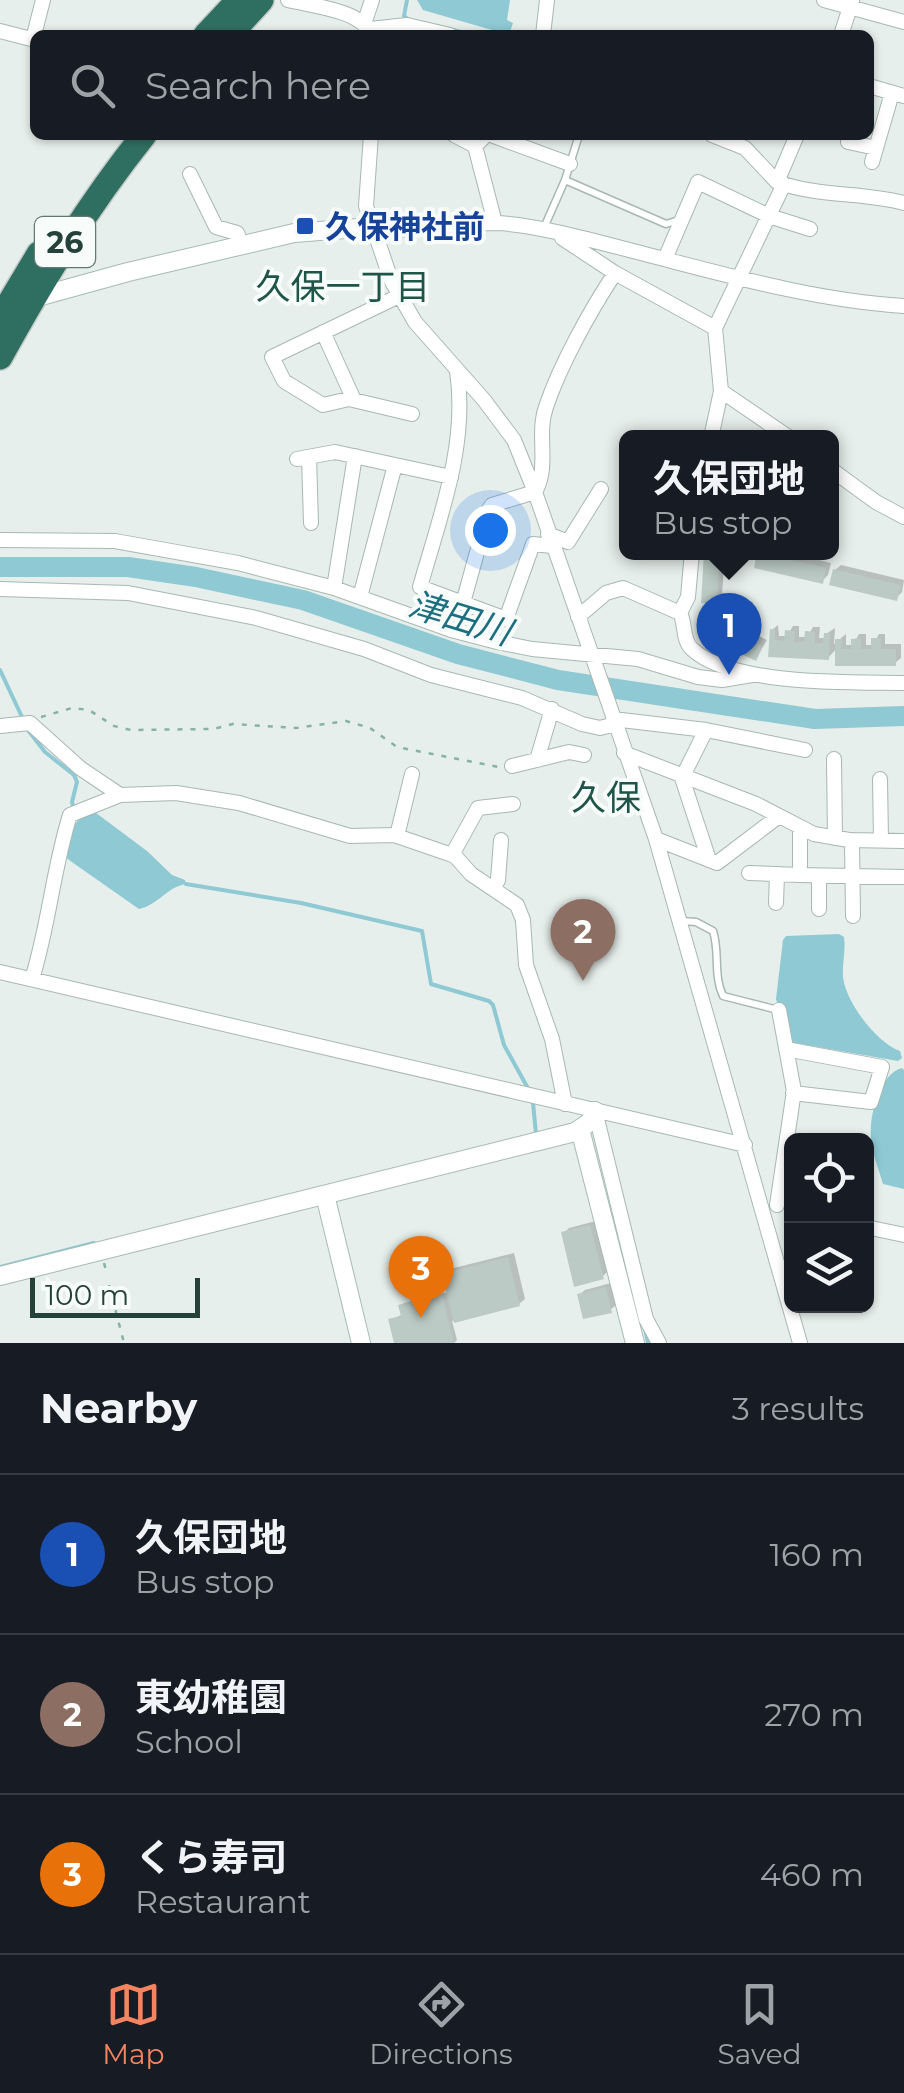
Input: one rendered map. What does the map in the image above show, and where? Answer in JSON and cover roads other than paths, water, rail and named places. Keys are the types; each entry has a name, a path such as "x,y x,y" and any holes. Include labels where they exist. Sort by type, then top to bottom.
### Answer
{"highway":[{"path":"211,30 238,0"},
{"path":"234,30 261,0"},
{"name":"26","path":"0,357 10,307 61,219 118,140"},
{"name":"26","path":"10,307 140,140"}],"street":[{"path":"36,30 42,0"},
{"path":"288,0 339,12 369,29 407,26 426,30"},
{"path":"369,29 372,0"},
{"path":"543,30 546,0"},
{"path":"824,0 851,4 904,22"},
{"path":"843,30 851,4"},
{"path":"0,31 30,38"},
{"path":"848,142 874,155 898,95 874,88"},
{"path":"371,140 366,206 372,230 399,296 415,322 514,440 656,839 745,1146 778,1210"},
{"path":"484,140 496,223"},
{"path":"487,140 570,164"},
{"path":"725,140 745,148 780,183 806,192 882,197 904,204"},
{"path":"712,430 721,391 715,328 768,216 795,140"},
{"path":"190,174 216,227 237,233 242,245"},
{"path":"665,259 698,182 768,216 810,229"},
{"path":"10,307 128,272 294,233 496,223 665,259 737,279 857,303 904,306"},
{"path":"550,233 614,274 715,328"},
{"path":"464,603 492,505 535,492 542,479 544,409 582,329 614,274"},
{"path":"399,296 272,357 284,381 323,405 354,400 412,414"},
{"path":"323,332 354,400"},
{"path":"457,371 461,423 451,477 420,587 506,619 534,544 550,540 568,542 601,488"},
{"path":"721,391 778,430"},
{"path":"311,523 303,458 335,452 451,477"},
{"path":"334,588 355,456"},
{"path":"360,597 395,465"},
{"path":"839,475 904,517"},
{"path":"0,540 116,542 238,563 334,588 451,630 497,642 638,659 669,670 722,680 752,676 904,682"},
{"path":"691,560 688,596 680,613 687,642 693,650 752,676"},
{"path":"578,617 606,594 623,588 680,613"},
{"path":"0,589 128,593 256,618 364,649 431,674 522,698 582,724 600,728 614,722 706,730 805,750"},
{"path":"537,760 552,709"},
{"path":"0,726 26,723 120,795"},
{"path":"706,730 682,778 709,860"},
{"path":"512,766 569,752 584,756"},
{"path":"624,753 756,804 800,828 836,838 904,841"},
{"path":"834,759 836,838"},
{"path":"397,836 412,774"},
{"path":"880,779 881,840"},
{"path":"32,979 47,930 54,865 74,812 120,795 176,793 239,803 350,836 397,836 452,855 516,905 523,920 526,965 552,1039 564,1104"},
{"path":"452,855 478,808 513,804"},
{"path":"656,839 717,863 779,816"},
{"path":"800,828 800,875"},
{"path":"493,889 498,880 501,840"},
{"path":"852,840 852,916"},
{"path":"749,872 904,878"},
{"path":"776,874 776,903"},
{"path":"819,876 819,909"},
{"path":"0,972 745,1146"},
{"path":"779,1010 794,1094 778,1210 800,1343"},
{"path":"786,1049 882,1066 872,1102 794,1094"},
{"path":"0,1276 580,1128 590,1122 596,1111"},
{"path":"596,1111 646,1319 659,1343"},
{"path":"580,1128 635,1343"},
{"path":"325,1195 362,1343"},
{"path":"874,1229 904,1235"}],"lane":[{"path":"550,233 577,140"},
{"path":"566,180 666,224 682,218"},
{"path":"681,921 696,922 713,931 717,944 717,984 723,996 779,1010"}],"water":[{"path":"417,0 510,0 507,20 513,23 511,30 492,30 423,10"},
{"path":"96,813 186,884 139,909 69,860 65,856 73,828 87,815"},
{"path":"786,936 844,937 843,977 850,998 873,1031 900,1051 902,1058 898,1061 789,1042 776,999 783,940"},
{"path":"904,1070 904,1189 883,1184 871,1133 874,1107 882,1086 894,1072"}],"waterway":[{"path":"407,0 404,16 409,20"},
{"name":"津田川","path":"0,567 128,567 196,577 303,600 458,654 558,680 815,719 904,716"},
{"path":"0,670 22,717"},
{"path":"28,730 45,752 74,775 74,810"},
{"path":"186,884 301,903 422,931 431,984 493,1005 504,1045 530,1092"},
{"path":"533,1103 536,1134"},
{"path":"0,1267 94,1243"},
{"path":"645,1328 648,1343"}],"place":[{"name":"久保神社前","path":"305,226"},
{"name":"久保団地","path":"729,675"},
{"name":"東幼稚園","path":"583,981"},
{"name":"くら寿司","path":"421,1318"}],"district":[{"name":"久保一丁目","path":"343,286"},
{"name":"久保","path":"606,797"}]}
